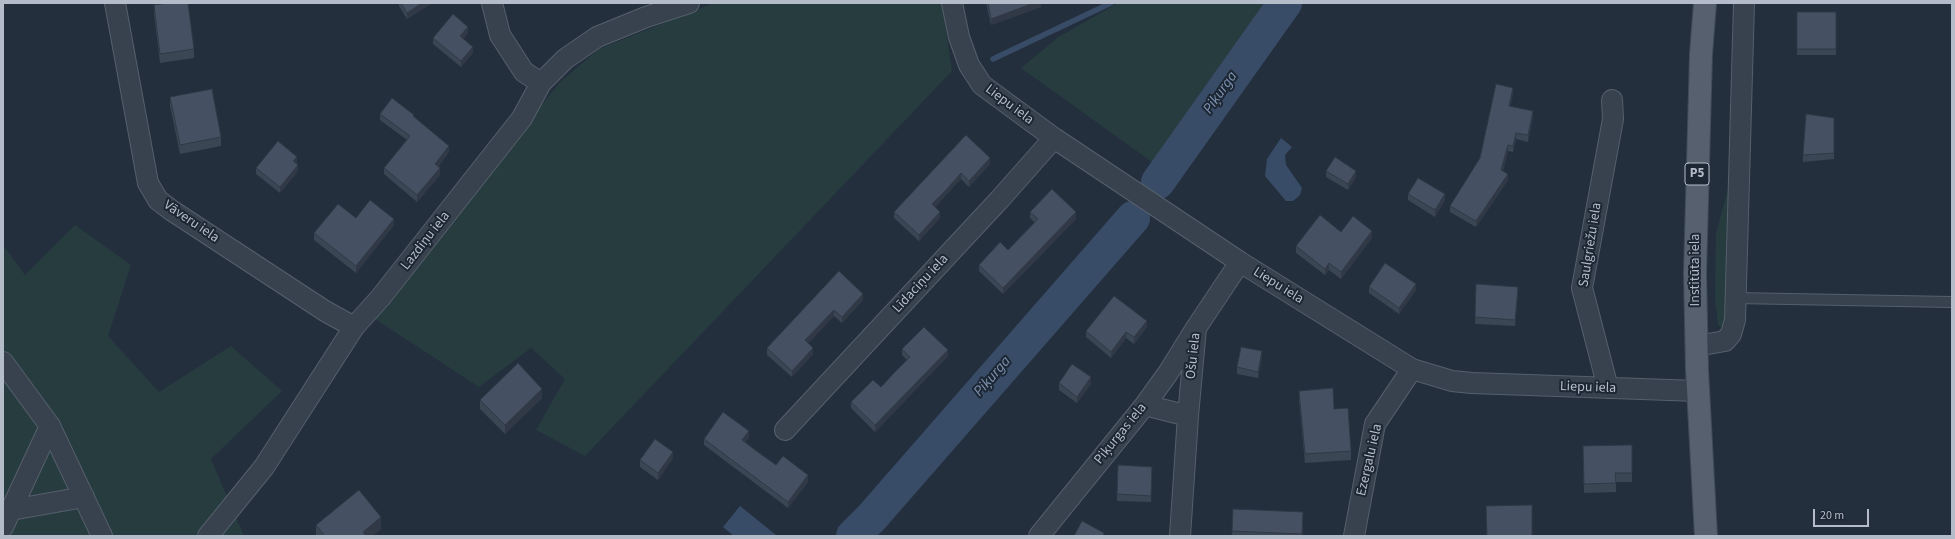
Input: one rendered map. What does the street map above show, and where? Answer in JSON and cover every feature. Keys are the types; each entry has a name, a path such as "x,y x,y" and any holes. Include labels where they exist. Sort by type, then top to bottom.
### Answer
{"main road":[{"name":"Institūta iela","path":"1705,3 1701,54 1696,229 1698,391 1706,536"}],"street":[{"name":"Vāveru iela","path":"115,3 148,183 158,200 325,311 354,327"},
{"path":"492,3 500,35 524,72 541,83"},
{"name":"Lazdiņu iela","path":"208,536 264,467 354,327 382,297 522,118 541,83 565,59 597,37 646,17 689,3"},
{"name":"Liepu iela","path":"952,3 959,37 969,65 982,85 1054,138 1240,262 1412,369 1452,380 1472,383 1698,391"},
{"path":"1697,346 1725,342 1731,334 1735,320 1744,3"},
{"name":"Saulgriežu iela","path":"1608,388 1582,288 1613,119 1612,100"},
{"name":"Līdaciņu iela","path":"786,430 1000,199 1054,138"},
{"name":"Ošu iela","path":"1180,536 1188,416 1196,328 1240,262"},
{"name":"Piķurgas iela","path":"1039,536 1145,405 1168,374 1196,328"},
{"path":"3,362 50,426 102,536"},
{"name":"Ezergalu iela","path":"1354,536 1375,424 1412,369"},
{"path":"1145,405 1188,416"},
{"path":"3,528 50,426"},
{"path":"11,510 84,497"}],"lane":[{"path":"1735,298 1952,302"}],"green space":[{"path":"714,3 942,3 952,71 585,456 536,430 565,379 531,348 479,387 372,317 560,82 599,49"},
{"path":"1118,3 1299,3 1177,180 1021,68 1057,38"},
{"path":"1727,192 1733,193 1728,318 1723,329 1718,325 1715,299 1716,234"},
{"path":"75,225 131,265 108,336 159,392 231,346 282,391 211,459 244,536 3,536 3,245 25,275"}],"water":[{"path":"1281,138 1292,147 1285,155 1286,165 1302,188 1300,195 1293,201 1286,201 1265,176 1267,159"},
{"path":"740,506 777,536 734,536 723,527"}],"building":[{"path":"188,3 194,49 160,54 154,5"},
{"path":"401,3 422,3 407,13"},
{"path":"988,3 1034,3 991,19"},
{"path":"1797,12 1836,12 1836,49 1797,49"},
{"path":"453,14 468,27 460,36 473,47 461,61 433,38"},
{"path":"1496,84 1513,88 1509,106 1533,111 1528,135 1516,133 1513,146 1508,145 1501,170 1508,174 1476,221 1450,206 1480,158"},
{"path":"212,89 221,137 180,145 170,97"},
{"path":"392,98 449,146 435,164 440,168 417,195 384,168 410,136 380,114"},
{"path":"1806,114 1834,118 1834,153 1803,155"},
{"path":"966,135 990,158 969,181 961,173 932,204 940,212 919,235 894,212"},
{"path":"278,141 297,157 293,161 298,165 280,187 256,168"},
{"path":"1335,157 1356,171 1348,184 1326,171"},
{"path":"1418,178 1445,194 1435,210 1408,194"},
{"path":"1052,189 1076,212 1003,288 979,265 1000,242 1008,250 1038,219 1030,212"},
{"path":"370,200 394,219 356,266 314,233 338,204 356,218"},
{"path":"1320,215 1341,232 1353,216 1372,231 1341,272 1329,263 1325,269 1296,246"},
{"path":"1385,263 1416,284 1399,308 1369,287"},
{"path":"839,271 863,294 842,317 834,310 805,340 813,348 792,371 767,348"},
{"path":"1476,284 1518,287 1515,320 1475,317"},
{"path":"1114,296 1147,321 1134,337 1126,332 1111,352 1086,331"},
{"path":"924,327 948,350 875,425 851,402 873,380 881,387 910,357 902,349"},
{"path":"1241,347 1262,351 1258,372 1237,367"},
{"path":"518,363 542,389 505,425 480,400"},
{"path":"1072,364 1091,377 1077,397 1059,383"},
{"path":"1333,388 1334,409 1348,408 1351,451 1305,454 1299,391"},
{"path":"723,412 749,431 742,440 759,453 776,465 783,456 808,475 788,502 704,439"},
{"path":"655,439 673,452 658,473 640,460"},
{"path":"1632,445 1632,473 1615,473 1616,483 1584,484 1583,446"},
{"path":"1118,465 1152,467 1151,496 1117,494"},
{"path":"359,490 381,517 363,532 366,536 325,536 316,525"},
{"path":"1532,505 1532,536 1487,536 1486,506"},
{"path":"1233,509 1303,512 1302,534 1232,531"},
{"path":"1082,521 1104,533 1103,536 1074,536"}],"waterway":[{"path":"993,59 1111,3"},
{"name":"Piķurga","path":"1158,182 1285,3"},
{"name":"Piķurga","path":"853,536 872,517 1133,218"}]}
